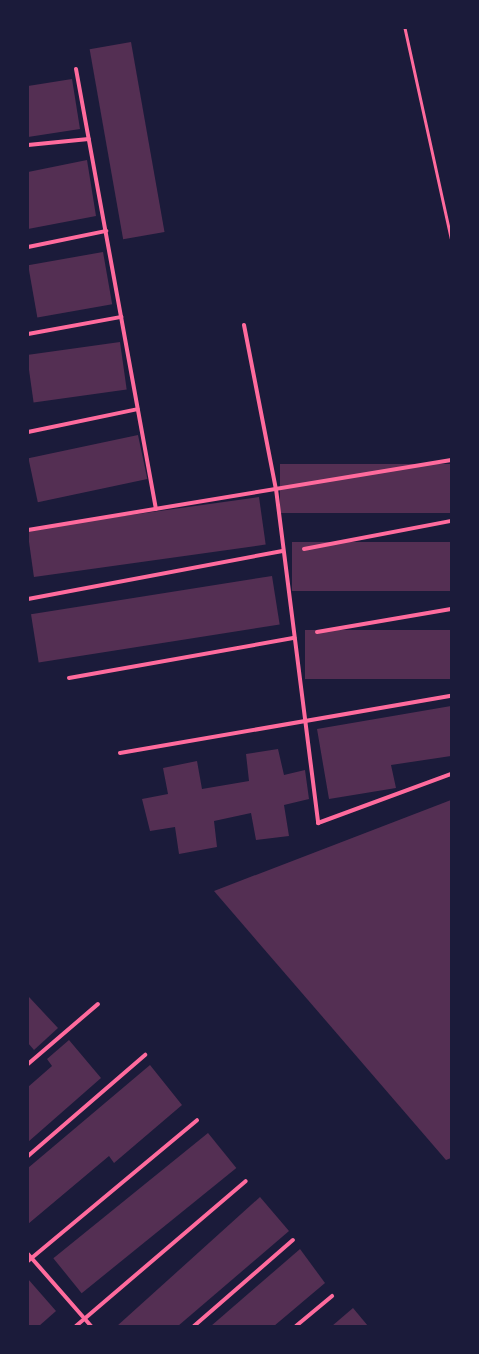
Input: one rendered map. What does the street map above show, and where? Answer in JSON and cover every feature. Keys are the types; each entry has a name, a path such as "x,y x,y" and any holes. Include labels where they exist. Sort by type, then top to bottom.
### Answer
{"street":[{"path":"76,69 156,509"},
{"path":"28,145 89,139"},
{"path":"28,248 106,231"},
{"path":"28,334 121,317"},
{"path":"244,325 276,489 304,722 318,823 451,774"},
{"path":"28,432 138,409"},
{"path":"28,530 451,460"},
{"path":"304,549 451,521"},
{"path":"28,599 283,551"},
{"path":"316,632 451,609"},
{"path":"69,678 294,638"},
{"path":"120,753 451,696"},
{"path":"28,1064 98,1004"},
{"path":"28,1156 145,1055"},
{"path":"91,1326 29,1258 197,1120"},
{"path":"76,1326 246,1181"},
{"path":"194,1326 293,1240"},
{"path":"296,1326 332,1296"}],"path":[{"path":"405,28 451,238"}],"building":[{"path":"131,42 165,232 123,239 90,49"},
{"path":"72,79 80,129 28,137 28,86"},
{"path":"87,160 96,216 28,229 28,172"},
{"path":"103,252 112,304 37,317 28,265"},
{"path":"120,342 127,390 34,403 28,355"},
{"path":"138,435 147,479 38,502 28,458"},
{"path":"280,464 451,464 451,513 280,513"},
{"path":"259,497 266,545 34,577 28,529"},
{"path":"292,542 451,542 451,591 292,591"},
{"path":"272,576 280,624 39,663 31,614"},
{"path":"305,630 451,630 451,679 305,679"},
{"path":"451,706 451,756 391,765 396,788 329,799 317,729"},
{"path":"278,749 284,775 305,770 309,799 284,805 289,836 256,840 251,813 214,821 217,847 179,854 175,827 150,831 142,799 168,794 163,768 197,761 202,789 249,781 246,754"},
{"path":"451,800 451,1158 446,1160 214,891"},
{"path":"29,997 58,1028 34,1050 28,1043"},
{"path":"69,1040 101,1078 28,1142 28,1087 52,1066 47,1059"},
{"path":"150,1065 182,1105 114,1163 109,1156 28,1224 28,1168"},
{"path":"208,1133 236,1168 82,1293 53,1258"},
{"path":"260,1197 289,1231 178,1326 117,1326"},
{"path":"300,1249 325,1283 274,1326 211,1326"},
{"path":"28,1279 56,1311 39,1326 28,1326"},
{"path":"353,1308 368,1326 332,1326"}]}
